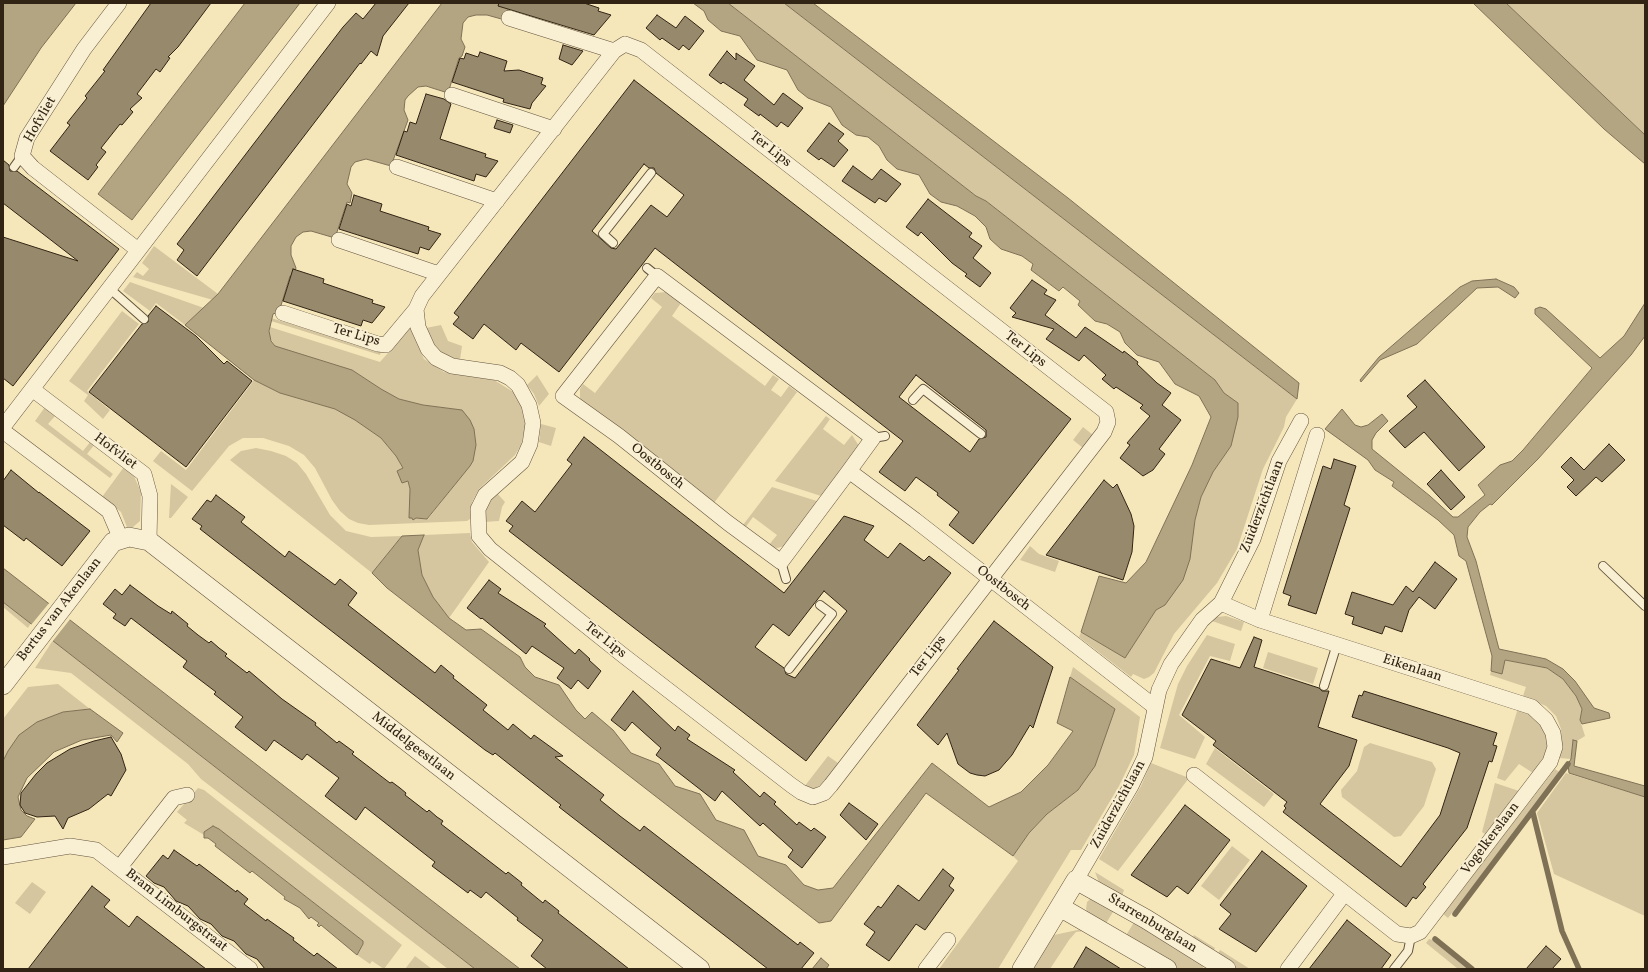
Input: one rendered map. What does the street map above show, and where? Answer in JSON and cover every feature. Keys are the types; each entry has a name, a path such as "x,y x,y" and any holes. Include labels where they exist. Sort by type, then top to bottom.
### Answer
{"street":[{"name":"Hofvliet","path":"119,3 84,49 28,138 18,162 33,168 138,250"},
{"path":"3,427 328,3"},
{"path":"509,18 614,52"},
{"name":"Ter Lips","path":"283,313 378,344 386,345 416,309 422,296 439,274 614,52 625,44 640,49 1106,412 1108,422 1104,432 831,785 824,793 813,797 801,792 612,647 490,549 479,536 478,509 485,495 522,462 530,444 534,423 529,405 518,385 510,378 500,373 452,366 436,358 428,349 423,340 418,327 416,309"},
{"path":"452,95 554,129"},
{"path":"397,167 497,201"},
{"path":"339,240 439,274"},
{"name":"Oostbosch","path":"652,272 879,437 849,471 781,562 728,523 619,436 563,396 652,272"},
{"name":"Hofvliet","path":"32,389 144,474 150,496 149,541"},
{"name":"Zuiderzichtlaan","path":"1060,907 1131,786 1146,757 1159,690 1171,664 1202,620 1221,603 1253,539 1279,462 1301,422"},
{"path":"3,431 109,511 121,539 136,538 149,541"},
{"path":"1260,620 1318,435"},
{"name":"Oostbosch","path":"849,471 1155,707"},
{"name":"Bertus van Akenlaan","path":"3,684 113,542 121,539"},
{"name":"Middelgeestlaan","path":"149,541 700,969"},
{"name":"Eikenlaan","path":"1221,603 1260,620 1532,707 1546,720 1553,733"},
{"name":"Vogelkerslaan","path":"1411,936 1420,932 1550,762 1555,747 1553,733"},
{"path":"1194,775 1397,934 1411,936"},
{"name":"Bram Limburgstraat","path":"120,867 174,798 186,795"},
{"name":"Bram Limburgstraat","path":"3,857 70,846 96,850 120,867 250,969"},
{"name":"Starrenburglaan","path":"1076,880 1146,919 1226,969"},
{"path":"1288,969 1344,894"},
{"path":"1022,969 1060,907 1167,969"},
{"path":"926,969 948,940"}],"lane":[{"path":"613,243 603,234 651,173"},
{"path":"109,288 144,319"},
{"path":"913,400 923,388 981,434"},
{"path":"781,562 786,579"},
{"path":"1603,566 1645,606"},
{"path":"789,669 832,614 820,605"},
{"path":"1324,686 1337,644"},
{"path":"1394,969 1408,951 1411,936"}],"shaded area":[{"path":"3,3 76,3 41,48 3,106"},
{"path":"245,3 300,3 132,220 98,194"},
{"path":"442,3 510,3 505,20 487,15 476,15 468,17 463,23 461,39 465,47 462,56 459,58 448,93 426,86 418,87 405,100 404,110 408,120 391,166 366,159 355,162 351,167 347,184 352,193 350,203 347,202 335,238 311,231 303,232 296,237 291,246 291,255 296,268 293,277 290,276 279,312 273,314 269,331 271,341 275,346 352,370 399,399 423,405 462,410 470,420 474,429 476,445 473,461 427,519 416,518 413,520 412,518 409,518 410,489 408,481 402,483 397,471 403,468 396,456 381,438 355,420 335,409 280,393 254,380 185,325 218,294"},
{"path":"693,3 728,3 976,196 986,201 1215,380 1224,393 1238,403 1238,417 1231,446 1213,472 1201,497 1195,520 1190,559 1183,580 1165,605 1156,610 1125,658 1081,632 1099,576 1126,583 1146,562 1192,465 1211,417 1199,396 1175,384 1159,362 1137,355 1125,343 1120,332 1107,324 1095,321 1078,305 1080,301 1063,287 1059,291 1031,270 1033,264 1022,256 1001,249 990,239 986,227 975,216 957,206 941,202 930,194 919,175 897,169 887,160 879,146 868,137 856,135 842,125 831,107 808,98 798,90 787,70 757,60 740,36 721,31 708,20 704,11"},
{"path":"728,3 784,3 1297,399 1286,417 1284,427 1263,469 1237,549 1217,583 1174,634 1154,673 1149,677 1144,679 1133,674 1131,677 1079,637 1081,632 1125,658 1156,610 1165,605 1195,520 1201,497 1213,472 1231,446 1238,403 1224,393 1214,380 986,201 976,196"},
{"path":"784,3 813,3 1068,198 1299,383 1297,399"},
{"path":"1473,3 1506,3 1645,135 1645,164 1604,129"},
{"path":"1506,3 1645,3 1645,135 1525,22"},
{"path":"154,246 218,294 213,300 133,277 137,272 143,276 149,269 142,263"},
{"path":"1496,279 1514,287 1519,293 1515,298 1498,287 1477,288 1417,344 1380,360 1361,382 1360,380 1379,357 1460,287 1472,281"},
{"path":"130,282 204,308 185,325 156,303 150,311 123,291"},
{"path":"667,292 681,303 672,316 765,386 773,375 779,379 771,390 781,397 789,386 797,392 714,503 580,398 580,389 583,384 595,393 662,307 651,298 655,293"},
{"path":"1645,303 1645,336 1631,355 1538,459 1492,505 1490,504 1480,512 1468,527 1467,537 1476,561 1499,649 1546,659 1563,669 1575,681 1594,708 1609,713 1610,718 1582,724 1580,720 1582,709 1576,696 1563,679 1547,668 1505,660 1502,674 1491,671 1492,656 1466,561 1459,556 1454,535 1438,520 1392,486 1394,482 1375,470 1368,460 1325,429 1342,409 1355,425 1361,427 1368,425 1382,414 1388,421 1376,433 1372,440 1372,449 1430,496 1453,517 1458,517 1485,495 1478,485 1500,465 1512,461 1523,450 1592,368 1535,314 1535,309 1540,307 1546,309 1600,358 1624,336"},
{"path":"122,311 139,324 87,391 110,410 103,419 84,401 88,395 69,381"},
{"path":"271,318 381,351 380,355 271,321"},
{"path":"441,325 448,341 462,346 460,360 445,355 434,348 426,328"},
{"path":"270,327 380,362 410,328 424,359 444,372 494,380 515,393 525,413 526,424 521,445 515,455 479,489 472,502 470,519 467,521 369,525 358,523 349,519 340,511 332,500 315,468 304,455 289,446 263,438 243,438 229,446 192,491 153,461 161,451 186,470 254,380 280,393 335,409 355,419 381,438 396,456 403,468 402,483 408,480 412,518 428,519 473,461 462,410 423,405 399,399 352,370 275,346 269,336"},
{"path":"537,375 549,394 539,406 534,394 527,385"},
{"path":"45,407 56,415 48,424 83,451 91,441 95,444 87,454 113,474 110,478 35,421"},
{"path":"826,416 830,419 823,429 844,445 852,435 859,446 824,497 775,481"},
{"path":"541,424 556,428 551,446 539,442"},
{"path":"1083,427 1093,435 1083,448 1073,440"},
{"path":"256,448 286,456 297,463 306,474 330,515 346,531 371,537 402,536 372,573 230,460 241,451"},
{"path":"124,467 133,474 141,492 140,521 133,527 127,527 121,512 102,497"},
{"path":"171,484 188,497 171,518 169,518"},
{"path":"772,487 820,502 785,546 777,548 768,546 777,535 753,517 745,528 743,525"},
{"path":"496,492 505,502 502,507 499,521 484,522 487,504"},
{"path":"470,533 472,542 489,562 449,618 433,597 422,575 418,550 424,535"},
{"path":"424,535 418,550 422,575 433,597 449,618 466,630 481,629 520,657 525,667 535,677 559,685 576,710 585,719 592,712 613,730 631,753 659,764 675,786 700,794 716,820 744,830 758,856 786,865 804,885 818,890 833,888 932,763 989,807 1021,792 1048,765 1073,731 1057,723 1070,677 1115,709 1095,766 1078,790 1047,814 1029,833 1013,856 926,793 831,921 819,923 387,588 372,573 402,536"},
{"path":"1030,546 1039,554 1059,561 1055,572 1020,560"},
{"path":"3,568 520,969 475,969 3,602"},
{"path":"3,602 31,623 28,628 3,607"},
{"path":"1226,616 1244,622 1241,631 1212,621 1217,617"},
{"path":"1207,635 1235,644 1230,661 1210,656 1179,715 1205,737 1195,759 1160,748 1178,684 1187,666"},
{"path":"53,640 475,969 448,969 201,779 188,764 71,673 35,668"},
{"path":"1268,652 1318,668 1313,684 1263,668"},
{"path":"1504,660 1547,668 1563,679 1576,696 1582,709 1580,720 1585,736 1577,741 1573,741 1571,759 1559,758 1562,747 1561,729 1556,716 1546,706 1523,696 1526,687 1490,675 1491,671 1501,673"},
{"path":"1073,667 1140,717 1134,755 1119,786 1081,850 1071,850 998,969 939,969 1018,861 1013,856 1029,833 1047,814 1078,790 1115,709 1070,677"},
{"path":"58,684 90,709 63,712 8,751 3,761 3,719 28,687"},
{"path":"1518,708 1526,711 1546,728 1549,744 1545,755 1533,773 1519,764 1505,781 1497,778"},
{"path":"90,709 123,733 117,742 111,735 82,740 54,752 27,778 18,797 21,810 27,816 35,819 21,837 3,840 3,761 8,751 19,735 37,722 63,712"},
{"path":"1573,740 1577,741 1574,766 1645,786 1645,797 1569,773 1568,764 1571,759"},
{"path":"1370,743 1432,762 1436,769 1424,806 1401,836 1394,837 1342,797 1341,790 1357,771 1364,747"},
{"path":"1215,748 1274,794 1264,807 1206,764"},
{"path":"828,756 838,763 822,784 814,789 804,787"},
{"path":"1151,763 1189,778 1118,871 1099,859 1141,786"},
{"path":"1555,769 1561,773 1448,918 1443,914"},
{"path":"1566,773 1645,797 1645,916 1554,874 1537,813"},
{"path":"1495,783 1519,791 1485,834 1482,832"},
{"path":"198,788 204,790 402,945 384,969 372,961 370,964 357,955 363,941 219,829 205,832 204,835 184,823 187,820 177,812"},
{"path":"213,826 219,829 363,941 357,955 321,925 319,927 317,925 319,923 311,917 309,919 300,908 284,899 285,897 252,871 250,873 215,846 216,844 208,838 204,838 204,832"},
{"path":"1232,846 1250,860 1219,900 1201,886"},
{"path":"1095,872 1124,890 1121,899 1100,885"},
{"path":"32,882 46,892 30,914 15,903"},
{"path":"1092,897 1116,907 1105,925 1089,916 1086,909 1087,902"},
{"path":"1136,919 1206,962 1202,969 1176,969 1125,937"},
{"path":"1082,929 1084,931 1076,932 1069,940 1050,969 1033,969 1054,935"},
{"path":"1194,935 1215,948 1212,954 1191,941"},
{"path":"1429,939 1433,940 1468,969 1458,969 1426,943"},
{"path":"1220,950 1250,969 1235,969 1216,957"},
{"path":"415,956 432,969 405,969"},
{"path":"821,958 829,965 826,969 812,969"}],"pier":[{"path":"50,602 71,618 52,642 31,625"}],"building":[{"path":"151,3 211,3 178,47 168,57 170,58 160,72 156,69 137,94 142,98 130,109 133,112 122,125 120,124 101,148 106,152 96,165 98,167 88,180 50,151 70,125 67,123 87,98 85,96 105,71 103,70"},
{"path":"376,3 409,3 383,36 377,56 371,51 361,64 360,63 197,276 177,260 184,250 177,244 343,27 356,13 363,19"},
{"path":"499,3 584,3 599,8 598,11 611,15 594,35 498,6"},
{"path":"657,15 676,28 685,16 704,31 689,50 683,45 679,50 662,38 660,40 646,28"},
{"path":"563,45 583,51 572,65 559,59"},
{"path":"727,51 736,60 736,53 755,66 744,80 774,105 783,93 803,108 788,127 781,122 777,127 760,114 759,116 744,105 748,99 723,82 721,84 709,75"},
{"path":"480,52 507,61 504,71 519,70 543,78 541,84 546,86 532,103 530,109 503,102 504,99 452,82 460,58 464,59 466,53 478,57"},
{"path":"634,80 1071,419 973,544 949,525 959,512 937,495 938,493 916,477 905,491 879,472 903,441 655,248 559,372 521,343 516,350 484,324 473,339 453,324 459,317 454,313","holes":["644,164 649,168 654,168 656,173 684,195 667,217 651,205 616,249 611,248 592,231","916,375 986,430 986,437 979,439 970,452 899,397"]},
{"path":"426,94 444,99 451,104 440,139 486,154 485,157 498,161 486,177 476,174 474,181 396,155 404,131 407,132 410,122 416,124"},
{"path":"497,120 513,125 510,133 494,128"},
{"path":"829,123 844,134 838,141 848,150 834,167 821,158 819,160 807,151"},
{"path":"3,160 9,165 10,171 17,171 119,249 13,386 3,378 3,237 78,261 3,203"},
{"path":"853,166 872,180 881,169 901,184 886,202 879,198 875,203 842,181"},
{"path":"354,195 382,204 380,211 429,227 428,230 441,234 429,250 420,247 418,254 339,229 347,204 351,206"},
{"path":"928,199 972,233 969,237 982,246 973,258 991,273 980,287 965,276 967,274 952,263 921,232 918,236 906,227"},
{"path":"293,269 324,279 323,283 373,300 372,303 385,307 372,323 363,320 361,326 283,301"},
{"path":"1032,280 1047,290 1044,294 1056,300 1045,315 1076,338 1085,327 1123,353 1124,351 1138,362 1137,364 1157,383 1171,393 1162,405 1181,420 1159,449 1165,454 1153,470 1143,476 1120,458 1130,445 1127,443 1150,416 1140,408 1143,405 1116,387 1114,389 1102,379 1106,375 1084,355 1079,361 1046,339 1054,329 1012,317 1016,313 1010,308"},
{"path":"156,306 196,336 224,364 227,361 252,381 186,467 89,392 142,324 148,322 148,316"},
{"path":"1425,380 1485,447 1459,471 1424,432 1405,448 1389,431 1417,407 1407,396"},
{"path":"584,437 784,593 844,516 874,526 864,540 888,558 900,543 924,561 929,556 951,573 806,761 509,531 513,526 506,521 522,501 535,512 572,464 567,460","holes":["824,591 847,611 795,678 786,674 784,668 755,647 773,624 789,636"]},
{"path":"1609,444 1625,460 1602,482 1596,477 1576,496 1567,487 1574,480 1561,467 1571,457 1584,470"},
{"path":"1334,459 1356,466 1344,505 1350,508 1316,614 1288,605 1291,596 1283,593 1323,466 1331,469"},
{"path":"11,470 90,531 62,566 26,538 24,541 3,525 3,481"},
{"path":"1441,470 1465,497 1451,510 1427,484"},
{"path":"1104,480 1113,488 1117,484 1131,514 1134,526 1132,552 1123,580 1046,555"},
{"path":"216,495 245,517 241,522 285,557 289,551 335,585 340,579 357,593 348,605 435,673 441,665 454,676 453,678 487,705 483,710 508,730 513,724 531,739 534,735 563,756 555,757 604,795 600,800 620,816 640,831 644,826 798,945 800,942 814,953 801,969 768,969 559,807 561,805 495,753 493,755 485,750 200,529 202,526 192,519 207,500 211,502"},
{"path":"1435,562 1457,579 1435,609 1419,597 1409,610 1402,632 1385,626 1382,634 1352,624 1354,617 1345,614 1352,592 1393,605 1406,586 1413,592"},
{"path":"489,580 501,589 498,593 546,624 544,626 575,654 579,649 601,671 588,689 578,680 571,689 557,678 564,668 532,646 526,654 482,618 481,619 467,608"},
{"path":"130,585 171,614 172,611 188,624 187,626 209,643 211,641 227,654 225,656 247,673 249,671 282,699 316,723 315,725 337,743 339,741 354,752 352,754 390,783 392,782 400,788 406,793 405,795 427,812 429,810 443,821 441,824 506,874 508,872 543,903 545,900 559,911 558,913 629,969 547,969 531,956 543,940 517,920 518,918 486,892 481,898 470,890 468,893 432,866 435,862 365,807 356,820 325,796 339,778 307,754 302,760 274,740 266,751 235,727 243,717 214,694 216,692 183,667 187,661 131,618 125,626 113,618 116,614 103,604 115,589 122,595"},
{"path":"994,621 1053,667 1033,728 1030,725 1012,755 999,770 985,776 970,773 958,764 947,733 938,745 917,725"},
{"path":"1254,637 1262,640 1254,667 1319,688 1322,691 1329,691 1318,727 1357,740 1349,766 1320,804 1401,867 1440,815 1460,753 1352,717 1359,695 1362,696 1364,691 1497,733 1493,745 1497,746 1492,762 1489,761 1467,828 1423,884 1426,887 1416,899 1413,897 1406,907 1283,812 1286,808 1284,806 1287,802 1213,745 1216,741 1182,715 1211,659 1240,668"},
{"path":"633,691 675,731 678,726 690,735 687,739 735,770 733,772 760,797 764,792 776,802 774,804 797,825 799,822 811,831 814,828 826,837 802,868 788,857 793,850 763,823 760,826 722,791 715,801 656,755 661,748 632,722 625,731 611,720"},
{"path":"111,737 121,754 126,770 111,796 108,794 89,809 68,818 63,829 55,816 37,817 25,813 20,805 21,793 47,763 70,749"},
{"path":"849,803 878,824 866,840 840,815"},
{"path":"1185,805 1230,840 1188,894 1177,886 1167,897 1131,875"},
{"path":"174,850 197,866 199,864 236,892 237,890 248,899 244,904 266,921 267,919 294,938 293,940 314,956 317,953 338,969 265,969 257,959 246,954 234,941 222,936 211,924 200,919 188,906 176,901 164,887 154,883 146,876 163,855 168,859"},
{"path":"1262,851 1307,886 1256,952 1219,929 1231,914 1220,905"},
{"path":"943,869 954,878 949,886 954,890 925,930 916,924 889,961 866,945 875,932 864,924 878,906 881,908 898,885 919,901"},
{"path":"92,886 110,900 104,907 129,927 137,916 206,969 28,969"},
{"path":"1347,920 1391,955 1381,969 1309,969"},
{"path":"1546,946 1561,959 1552,969 1526,969"},
{"path":"1086,947 1121,969 1073,969"}],"waterway":[{"path":"1455,914 1568,764"},
{"path":"1533,813 1562,931 1579,969"},
{"path":"1435,939 1472,969"}]}
